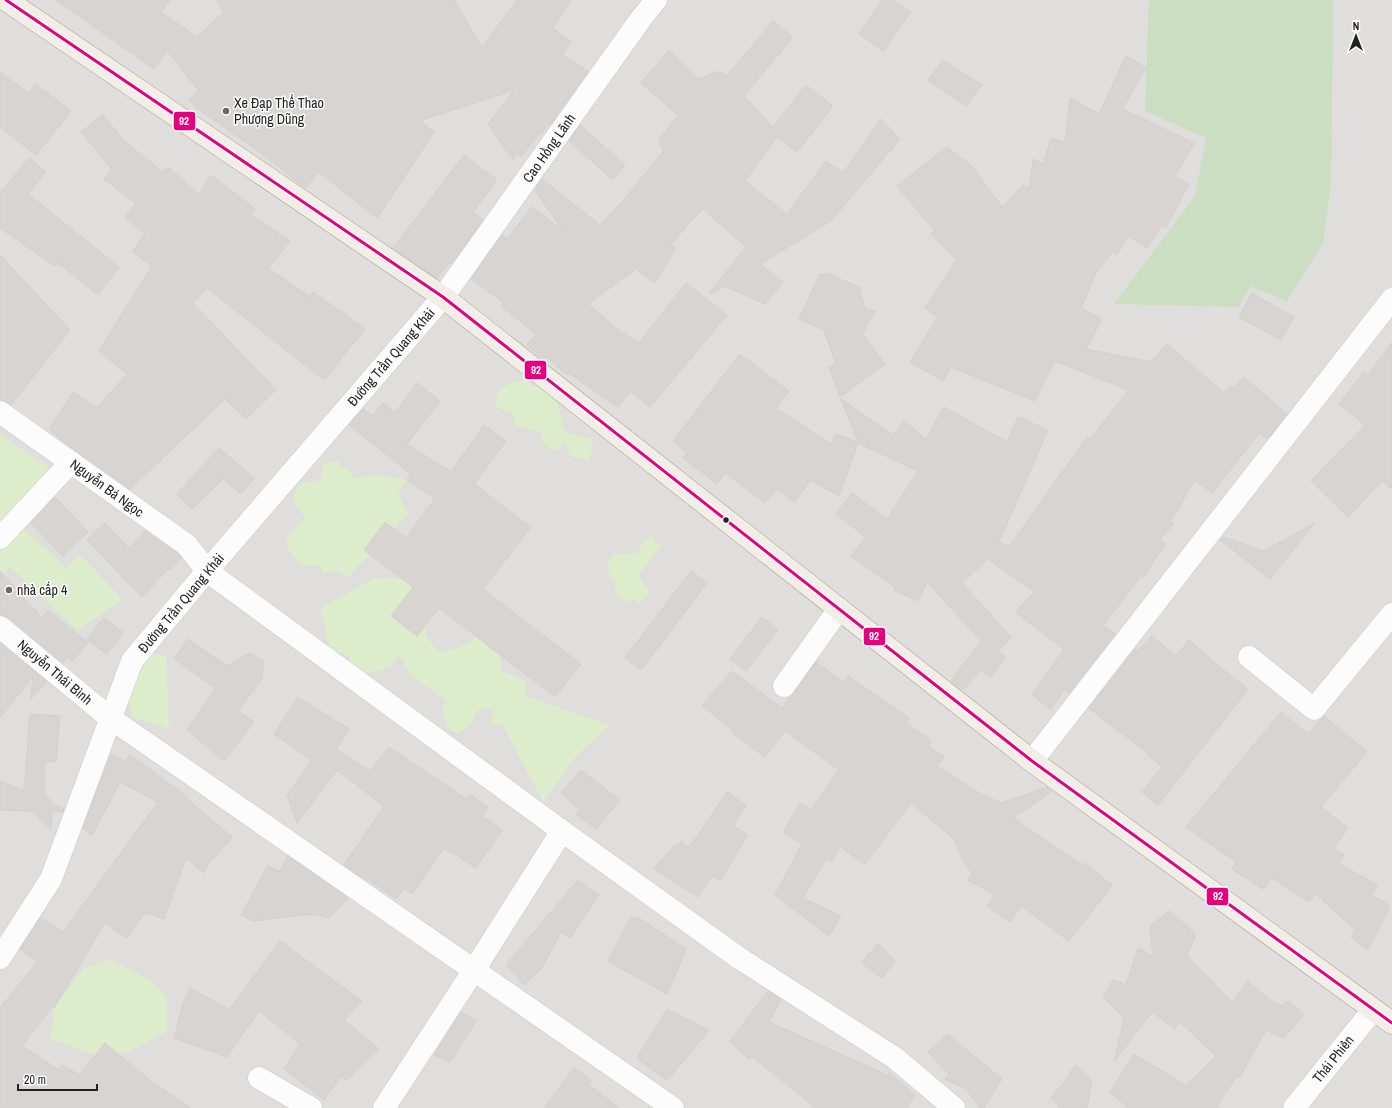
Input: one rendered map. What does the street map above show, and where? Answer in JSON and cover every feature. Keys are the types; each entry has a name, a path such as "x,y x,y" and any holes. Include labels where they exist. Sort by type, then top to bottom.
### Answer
{"main road":[{"path":"6,0 443,297 1032,761 1392,1023"}],"street":[{"name":"Cao Hồng Lãnh","path":"443,297 640,20 656,0"},
{"name":"Đường Trần Quang Khải","path":"0,958 51,879 132,661 207,571 443,297"},
{"path":"1032,761 1392,299"},
{"name":"Nguyễn Bá Ngọc","path":"0,412 187,545 207,571 562,831 739,958 895,1058 954,1108"},
{"path":"0,538 71,462"},
{"path":"784,686 839,609"},
{"path":"1249,657 1314,709 1392,614"},
{"name":"Nguyễn Thái Bình","path":"0,626 110,718 673,1108"},
{"path":"384,1108 562,831"},
{"name":"Thái Phiên","path":"1294,1108 1373,1010"},
{"path":"259,1078 311,1108"}],"shaded area":[{"path":"0,0 1392,0 1392,1108 0,1108"}],"green space":[{"path":"1149,0 1333,0 1331,182 1323,244 1287,301 1250,286 1239,307 1114,304 1195,196 1206,138 1145,111"},
{"path":"527,378 534,387 543,388 552,394 558,406 564,430 592,440 592,449 589,461 570,456 566,443 553,451 543,441 540,432 514,425 514,414 496,407 498,390 511,383"},
{"path":"0,434 64,478 16,522 66,568 80,554 123,600 77,630 10,567 0,576"},
{"path":"340,459 339,467 349,468 354,478 376,475 407,480 398,493 408,514 347,578 339,571 323,573 321,566 301,566 286,546 288,535 306,518 298,509 293,497 298,484 321,480 322,465"},
{"path":"653,533 654,541 662,545 638,575 650,593 636,606 636,599 625,602 615,592 616,583 610,577 607,565 614,553 622,555 637,553 642,544"},
{"path":"375,578 427,580 441,584 425,628 426,636 439,653 458,648 474,640 481,621 499,649 502,671 525,681 525,696 610,725 576,756 543,802 502,724 489,725 495,708 479,709 472,723 458,734 448,728 441,709 447,701 411,676 399,654 390,668 362,674 347,667 350,657 329,648 321,608"},
{"path":"146,653 166,656 169,729 132,717 127,694"},
{"path":"110,959 153,982 167,998 167,1031 129,1052 95,1055 51,1039 54,1008 83,969"}],"building":[{"path":"56,0 170,0 161,12 197,37 224,12 216,0 454,0 482,47 517,0 571,0 553,28 571,42 562,54 588,71 550,125 548,123 542,133 541,132 521,156 518,154 513,160 488,124 514,90 420,121 434,132 377,218 319,172 305,188 260,152 202,112 189,101 198,90 167,50 154,69"},
{"path":"882,0 893,0 911,12 883,51 859,34"},
{"path":"773,21 793,37 744,96 773,127 806,85 833,106 797,152 777,137 745,181 787,214 826,161 843,173 881,119 900,139 831,221 760,264 783,282 765,304 724,286 711,294 710,292 746,247 703,209 687,225 671,245 676,248 655,283 636,269 588,304 623,334 624,332 638,344 686,283 727,315 650,407 630,391 618,407 569,373 567,375 546,357 544,359 527,345 536,334 501,306 504,303 471,279 502,235 507,239 532,207 564,232 535,190 542,179 600,225 621,203 663,152 659,140 678,115 641,83 669,50 698,80 715,72 722,72 726,77"},
{"path":"1126,56 1146,68 1122,109 1194,143 1175,176 1189,184 1166,228 1162,225 1147,248 1128,236 1117,255 1112,252 1096,273 1081,308 1102,319 1086,349 1151,362 1167,344 1224,393 1230,386 1233,388 1244,377 1287,414 1267,439 1260,432 1212,493 1195,480 1170,522 1174,524 1160,539 1165,544 1143,577 1141,576 1103,626 1115,634 1069,693 1065,689 1051,709 1032,695 1064,649 1015,612 1034,592 988,559 962,583 1011,637 998,651 1006,657 991,677 981,670 963,690 951,680 981,641 927,582 918,601 894,590 895,587 851,556 866,537 836,514 852,493 887,519 918,471 858,443 839,496 810,480 795,502 777,489 765,503 725,473 717,484 683,458 687,453 673,441 740,354 789,391 776,408 831,444 835,434 858,442 841,399 893,435 904,421 926,439 944,407 1007,442 1018,417 1048,430 999,542 1009,547 1087,437 1090,439 1129,390 1055,361 1035,401 951,367 943,381 910,362 938,317 925,308 957,260 931,234 934,230 897,186 947,147 971,165 1002,207 1023,185 1029,189 1033,159 1043,164 1051,138 1065,143 1070,98 1099,114"},
{"path":"943,60 982,85 966,106 928,80"},
{"path":"0,72 29,93 36,84 71,111 36,155 0,127"},
{"path":"103,115 124,141 163,172 168,167 199,194 211,175 255,209 250,214 290,241 268,268 310,297 313,292 365,329 324,380 207,288 193,303 276,390 246,419 225,399 130,489 61,440 49,429 73,392 97,408 127,374 99,351 152,266 132,252 145,234 125,217 136,204 104,179 112,169 81,132"},
{"path":"580,125 625,165 613,180 569,141"},
{"path":"464,155 497,180 473,212 483,220 451,264 449,263 437,278 393,248"},
{"path":"29,158 46,172 28,194 119,267 98,295 58,263 55,266 0,228 0,193"},
{"path":"0,255 70,330 11,405 0,400"},
{"path":"820,274 828,274 859,287 865,309 875,311 862,334 885,364 840,397 829,367 836,364 824,330 799,319"},
{"path":"1252,293 1294,317 1281,340 1239,317"},
{"path":"1392,342 1392,489 1382,481 1348,517 1311,481 1365,425 1339,404 1364,372 1368,375"},
{"path":"417,383 440,401 407,444 451,472 484,425 506,441 474,484 531,527 483,589 581,664 555,697 439,608 417,636 391,616 413,587 364,550 385,522 406,538 435,498 407,480 411,474 349,425 363,409 372,416 383,403 395,413"},
{"path":"219,448 254,478 241,494 223,479 192,509 177,494"},
{"path":"55,497 88,532 63,556 31,523"},
{"path":"105,523 129,548 145,531 178,554 181,558 170,570 169,568 142,597 87,540"},
{"path":"1315,523 1270,579 1220,540 1223,537 1264,551"},
{"path":"0,571 42,618 48,610 88,643 72,661 68,658 63,663 8,617 0,614"},
{"path":"691,571 707,583 641,670 625,658"},
{"path":"762,617 778,630 746,671 730,659"},
{"path":"103,618 123,632 107,654 87,640"},
{"path":"1152,636 1176,656 1189,640 1212,661 1248,689 1158,805 1142,792 1162,767 1149,756 1150,755 1089,708 1135,649 1138,651"},
{"path":"188,639 227,666 250,653 264,661 262,679 238,711 254,722 224,761 187,730 216,688 174,659"},
{"path":"0,643 47,682 31,699 33,676 0,718"},
{"path":"816,662 843,682 848,676 909,718 906,723 931,741 928,746 944,757 937,766 981,794 1001,803 1047,787 1049,789 1051,792 1013,818 1082,865 1084,863 1112,885 1069,941 1021,906 1010,922 987,906 995,895 968,880 972,873 962,859 954,839 911,803 865,864 840,847 831,862 826,859 803,898 841,916 829,936 775,895 802,844 783,832 800,803 811,810 839,770 785,731 765,757 732,733 734,732 702,705 732,671 782,708"},
{"path":"298,697 349,729 336,749 370,771 389,747 466,799 470,794 488,807 482,816 502,830 476,868 444,848 412,894 404,888 396,899 368,879 366,880 344,865 384,806 337,770 297,823 287,795 312,760 274,734"},
{"path":"1281,712 1308,734 1324,716 1367,752 1321,807 1348,828 1334,848 1344,855 1338,863 1377,885 1372,895 1390,906 1368,950 1351,937 1355,930 1315,893 1309,902 1271,877 1263,889 1232,869 1236,862 1186,827"},
{"path":"30,714 60,716 56,762 45,761 44,794 53,804 64,809 63,812 52,811 51,829 31,811 0,810 0,781 24,791"},
{"path":"111,754 126,762 130,755 188,797 187,799 232,837 213,860 210,859 204,873 186,858 164,919 145,912 127,938 105,923 54,1008 52,1007 22,1046 59,1070 63,1065 79,1075 105,1043 151,1081 191,1108 0,1108 0,1008 38,961 20,949 40,918 63,932 158,802 120,782 92,835 83,828"},
{"path":"581,770 620,800 596,829 576,814 580,810 561,793"},
{"path":"727,792 746,805 733,826 748,835 720,881 712,876 698,897 654,869 674,846 676,847 681,841 689,848"},
{"path":"288,856 348,898 329,918 314,914 253,921 241,915 268,865 279,872"},
{"path":"578,880 599,895 570,938 561,932 542,968 524,985 506,965"},
{"path":"1169,911 1196,934 1187,956 1232,1002 1248,981 1266,997 1281,1006 1288,1001 1304,1014 1284,1038 1266,1030 1239,1078 1237,1076 1217,1105 1221,1108 1129,1108 1110,1092 1134,1054 1186,1086 1216,1056 1179,1021 1175,1029 1152,1012 1114,1062 1124,1018 1103,997 1113,980 1126,985 1138,948 1153,957 1150,926"},
{"path":"630,918 639,918 686,949 667,994 608,961"},
{"path":"280,941 362,1001 344,1020 379,1049 346,1081 341,1076 324,1100 284,1069 300,1044 259,1011 227,1057 174,1038 183,1003 190,988 229,1010"},
{"path":"878,943 895,961 882,978 862,963"},
{"path":"768,991 781,1000 769,1022 887,1075 889,1073 915,1095 906,1108 816,1108 751,1056 749,1060 730,1041"},
{"path":"667,1009 709,1030 667,1081 637,1058"},
{"path":"461,1012 476,1021 450,1062 434,1055"},
{"path":"947,1034 1002,1079 984,1108 980,1108 966,1089 945,1079 950,1075 928,1052"},
{"path":"1075,1065 1092,1081 1087,1108 1061,1108 1051,1098 1065,1081"},
{"path":"574,1068 591,1080 588,1084 619,1108 544,1108"}],"transit line":[{"name":"92","path":"6,0 443,297 1032,761 1392,1023"}],"place":[{"name":"Xe Đạp Thể Thao Phượng Dũng","path":"226,111"},
{"name":"nhà cấp 4","path":"9,590"}]}
